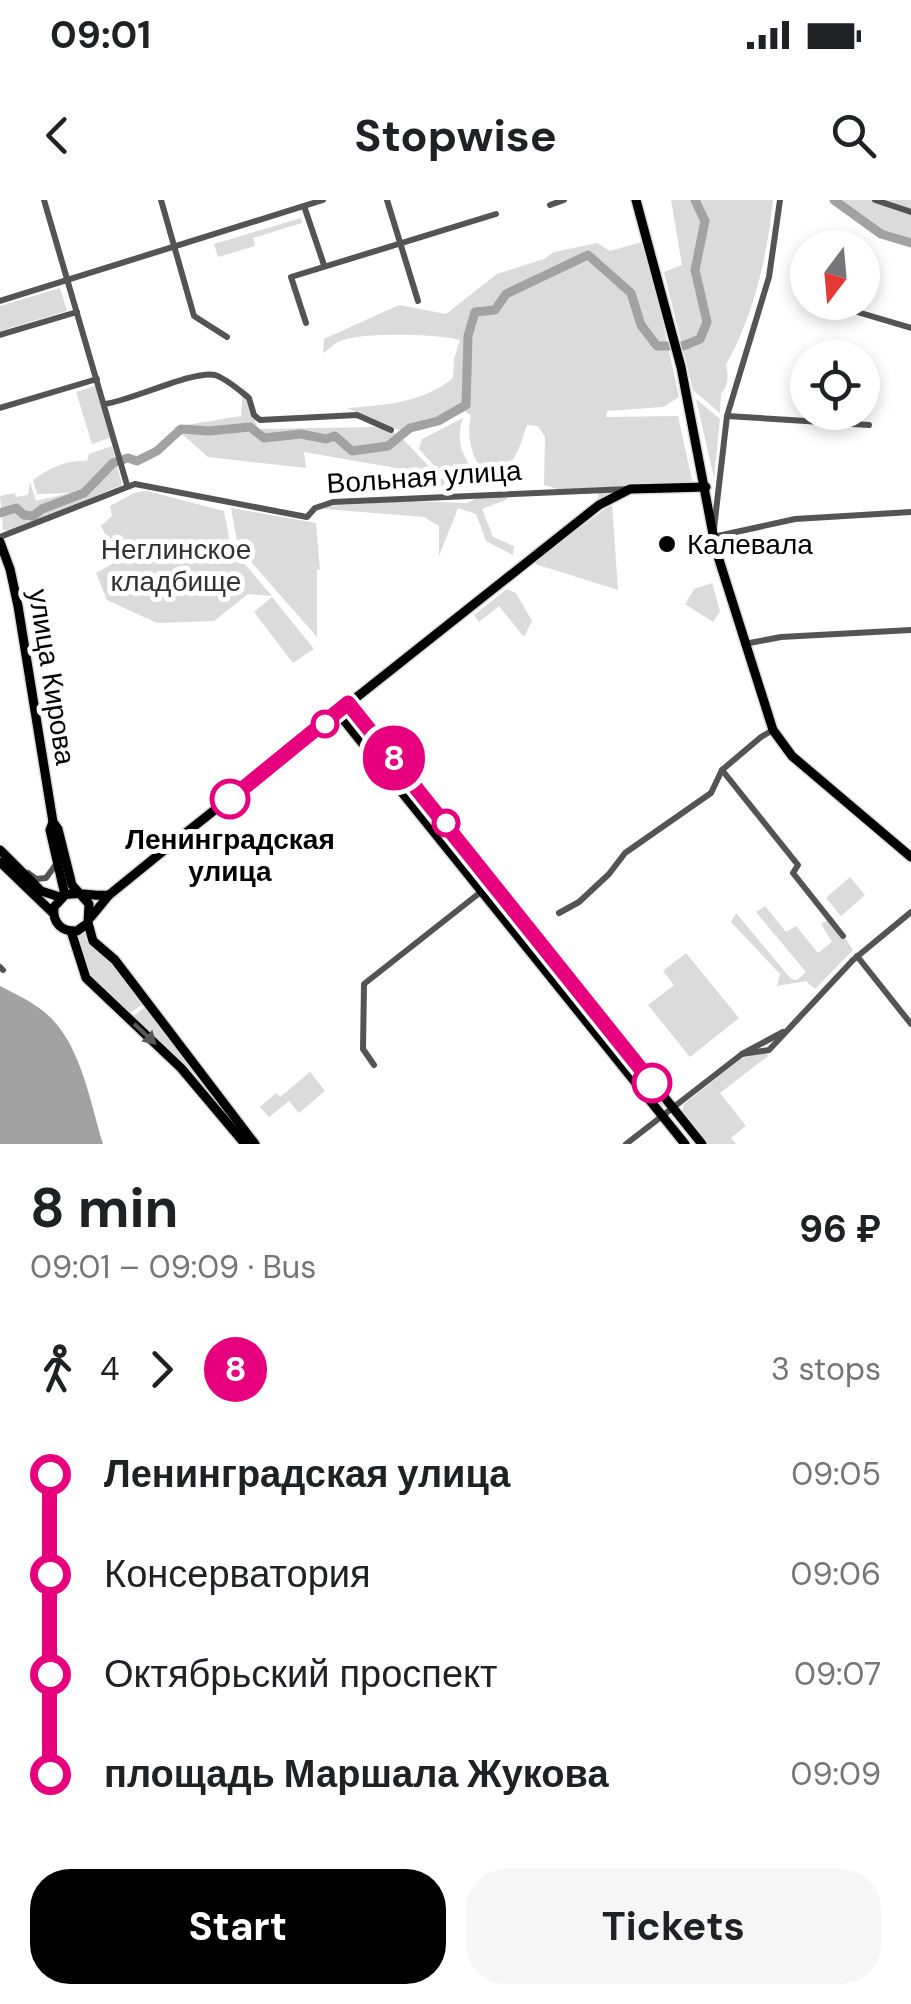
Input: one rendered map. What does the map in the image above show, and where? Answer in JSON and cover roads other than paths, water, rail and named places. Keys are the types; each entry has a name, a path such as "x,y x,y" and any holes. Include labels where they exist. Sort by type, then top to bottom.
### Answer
{"main road":[{"path":"636,200 671,321 714,537 773,730 792,756 911,857"},
{"path":"71,932 90,920 109,895 599,505 630,489 706,487"},
{"name":"улица Кирова","path":"0,540 18,606 53,822 72,885 79,894"},
{"path":"348,703 702,1144"},
{"path":"338,713 685,1144"},
{"name":"улица Кирова","path":"53,822 50,830 62,896"},
{"path":"0,850 41,891 62,896 109,895"},
{"path":"0,862 53,913 58,925 71,932 86,978 220,1105"},
{"path":"79,894 90,904 93,941 114,960 220,1105 255,1144"},
{"path":"53,913 62,896"},
{"path":"545,968 555,961"},
{"path":"241,1132 245,1144"}],"street":[{"path":"0,540 127,485 44,200"},
{"path":"161,200 194,316 227,338"},
{"path":"0,301 323,200"},
{"path":"386,200 418,301"},
{"path":"550,206 564,200"},
{"path":"780,200 768,277 727,416 714,537 795,519 911,512"},
{"path":"875,200 911,212"},
{"path":"304,206 324,265"},
{"path":"306,323 291,277 496,214"},
{"path":"0,335 78,315"},
{"path":"880,318 911,328"},
{"path":"105,404 136,398 199,374 214,375 249,398 254,415 260,420 357,416 391,430"},
{"path":"0,408 97,379"},
{"path":"727,416 790,420"},
{"path":"706,487 716,485 720,479"},
{"name":"Вольная улица","path":"127,485 307,517 315,508 333,502 630,489"},
{"path":"744,644 781,636 911,630"},
{"path":"559,913 579,902 625,853 711,793 722,770 773,730"},
{"path":"722,770 798,865 792,873 843,936"},
{"path":"0,850 36,879 46,878 56,863"},
{"path":"374,1065 363,1049 364,984 483,890"},
{"path":"626,1144 742,1054 769,1050 857,956 911,912"},
{"path":"857,956 911,1024"}],"waterway":[{"path":"0,513 16,508 33,516 84,493 113,463 128,458 137,461 157,451 181,429 250,427 264,438 335,436 352,451 388,446 410,428 438,421 466,405 468,336 475,312 495,310 506,294 588,255 631,293 641,325 657,346 683,346 700,339 707,322 695,270 705,221 695,200"},
{"path":"834,200 881,234 911,243"}],"place":[{"name":"Калевала","path":"667,544"},
{"name":"Ленинградская улица","path":"230,799"}],"park label":[{"name":"Неглинское кладбище","path":"176,565"}]}
